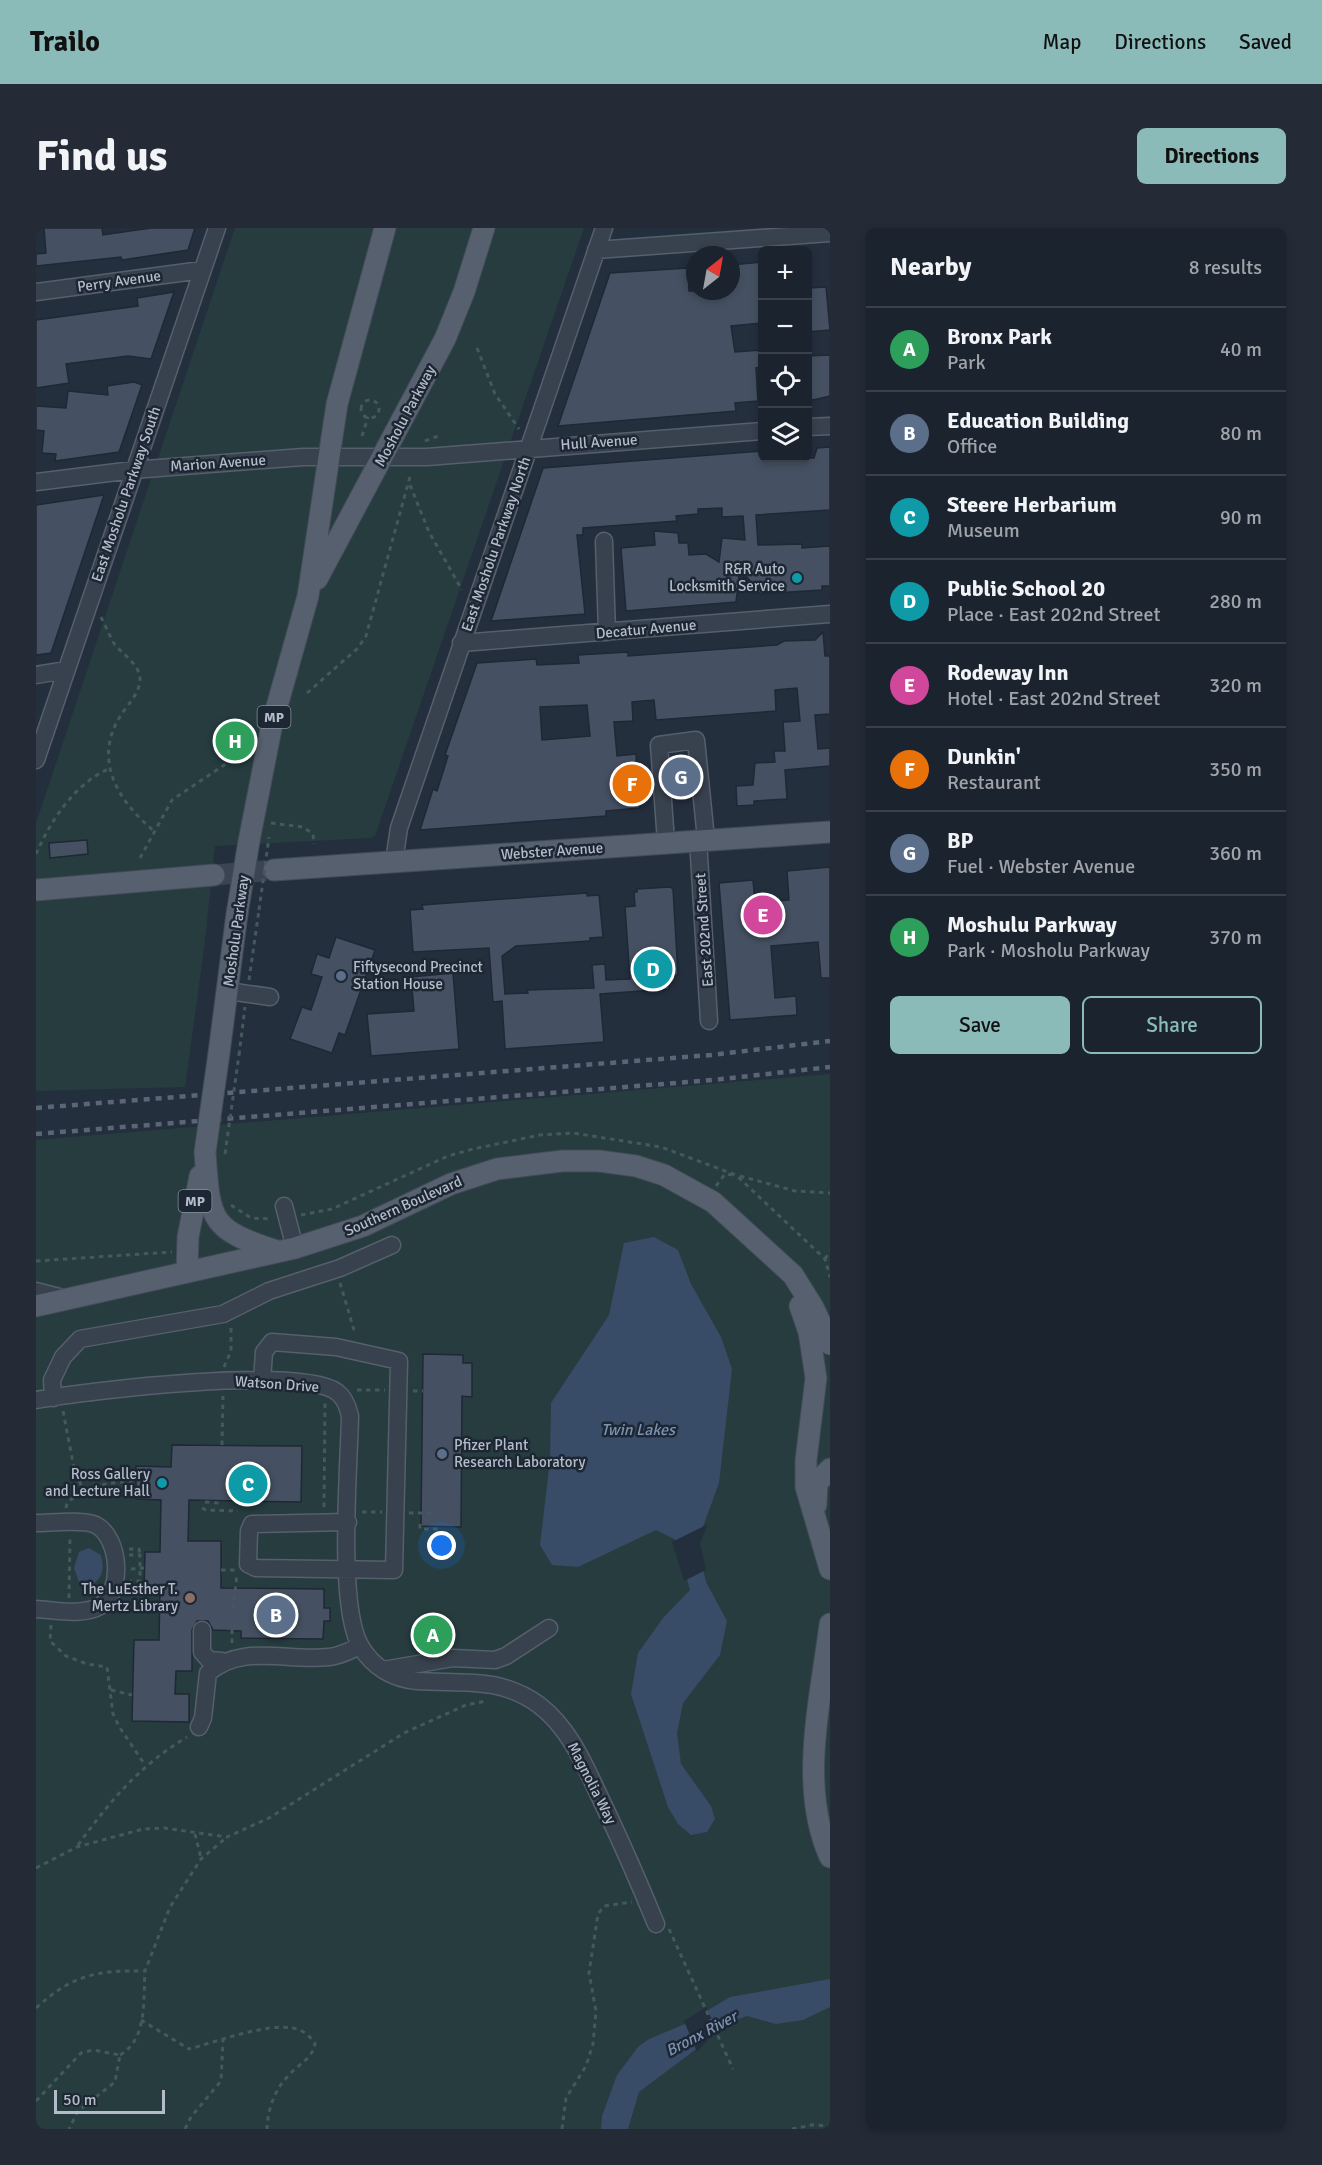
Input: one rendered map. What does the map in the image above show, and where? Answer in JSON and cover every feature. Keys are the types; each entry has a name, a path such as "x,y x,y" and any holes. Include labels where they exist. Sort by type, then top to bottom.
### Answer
{"main road":[{"name":"Mosholu Parkway","path":"187,1271 188,1237 215,1153 229,1054 228,991 237,914 259,839 272,724 308,596 322,513 332,428 348,354 385,228"},
{"name":"Mosholu Parkway","path":"308,596 445,339 464,292 484,228"},
{"name":"Webster Avenue","path":"274,870 830,832"},
{"path":"36,890 214,874"},
{"path":"215,1153 208,1192 213,1212 222,1227 239,1239 287,1250"},
{"name":"Southern Boulevard","path":"36,1306 63,1298 287,1250 363,1226 473,1176 536,1163 580,1160 636,1166 677,1181 713,1202 793,1275 813,1307 830,1344"},
{"name":"Southern Boulevard","path":"755,1238 802,1310 811,1338 816,1378 805,1476 808,1501 820,1529 830,1569"},
{"path":"820,1529 815,1500 817,1483 830,1469"},
{"path":"830,1624 817,1724 815,1764 817,1803 823,1838 830,1857"}],"street":[{"name":"East Mosholu Parkway South","path":"36,760 216,228"},
{"name":"East Mosholu Parkway North","path":"394,861 399,828 604,228"},
{"path":"596,250 830,233"},
{"name":"Perry Avenue","path":"36,292 202,270"},
{"path":"812,427 830,426"},
{"name":"Hull Avenue","path":"328,457 427,457 758,431"},
{"name":"Marion Avenue","path":"36,482 134,470 328,457"},
{"path":"604,542 607,632"},
{"name":"Decatur Avenue","path":"461,643 830,614"},
{"path":"36,675 66,670"},
{"name":"East 202nd Street","path":"666,842 659,746 696,740 709,1021"},
{"path":"228,991 270,997"},
{"path":"284,1206 287,1250"},
{"path":"54,1403 52,1380 63,1357 80,1338 223,1314 269,1291 340,1268 392,1245"},
{"path":"36,1290 63,1298"},
{"path":"262,1381 264,1352 272,1342 336,1347 399,1361 394,1570 251,1567 248,1560 249,1531 252,1524 353,1517"},
{"name":"Watson Drive","path":"54,1403 195,1382 262,1381 332,1389 347,1404 350,1416 353,1517 348,1569"},
{"path":"36,1523 93,1524 105,1531 114,1550 115,1581 112,1592 99,1606 86,1610 36,1609"},
{"name":"Magnolia Way","path":"348,1569 350,1607 360,1646 383,1670 404,1679 472,1680 509,1689 541,1707 560,1725 576,1749 644,1894 663,1927"},
{"path":"383,1670 453,1659 495,1660 506,1656 549,1628"},
{"path":"202,1630 202,1652 209,1660 227,1655 332,1657 360,1646"},
{"path":"199,1727 203,1718 208,1673 227,1655"}],"path":[{"path":"477,348 495,394 520,430"},
{"path":"369,399 376,402 379,408 377,415 368,417 361,410 363,403 369,399"},
{"path":"362,436 368,417"},
{"path":"426,440 438,436"},
{"path":"307,693 358,648 366,636 411,473"},
{"path":"410,483 433,540 462,590"},
{"path":"100,616 114,643 138,669 140,677 135,694 113,729 108,769 125,804 154,831"},
{"path":"140,858 172,800 230,761"},
{"path":"36,854 44,838 78,788 108,769"},
{"path":"271,823 303,827 313,834 314,844"},
{"path":"259,839 259,910"},
{"path":"215,1153 229,1054"},
{"path":"713,1202 718,1180 725,1174 795,1191 830,1193"},
{"path":"736,1175 825,1259 830,1278"},
{"path":"825,1259 830,1251"},
{"path":"36,1261 163,1252"},
{"path":"344,1291 354,1329"},
{"path":"222,1372 231,1351 231,1322"},
{"path":"357,1390 389,1390"},
{"path":"222,1445 223,1391"},
{"path":"319,1399 325,1401 324,1512"},
{"path":"64,1418 74,1468 83,1490"},
{"path":"67,1507 67,1503 83,1490 120,1481 136,1482"},
{"path":"205,1502 219,1502 219,1511"},
{"path":"202,1508 249,1512"},
{"path":"404,1513 434,1513 434,1510"},
{"path":"238,1511 238,1521"},
{"path":"353,1517 387,1513"},
{"path":"420,1524 420,1529 441,1529"},
{"path":"69,1600 70,1534"},
{"path":"126,1549 139,1549 142,1568 140,1581 130,1581"},
{"path":"130,1555 140,1555"},
{"path":"233,1609 237,1560"},
{"path":"129,1569 142,1568"},
{"path":"221,1570 237,1570"},
{"path":"236,1578 247,1579"},
{"path":"51,1626 50,1641 66,1656 87,1664 107,1667 113,1714 145,1765"},
{"path":"227,1655 232,1627"},
{"path":"111,1690 132,1695"},
{"path":"69,2129 78,2111 114,2082 120,2055 134,2046 141,2020 145,1971 170,1907 201,1859 227,1837 269,1818 404,1733 466,1705 483,1701 492,1702"},
{"path":"77,1847 113,1800 145,1765 199,1727"},
{"path":"36,1868 77,1847 143,1829 164,1828 227,1837"},
{"path":"195,1834 201,1859"},
{"path":"562,2129 566,2098 585,2066 593,2044 596,2011 589,1973 598,1914 604,1906 627,1904 644,1894"},
{"path":"663,1927 734,2069"},
{"path":"36,2008 67,1984 83,1976 99,1972 145,1971"},
{"path":"141,2020 189,2049 254,2031 292,2028 309,2035 315,2043 314,2053 288,2075 276,2093 270,2104 267,2129"},
{"path":"185,2129 191,2117 221,2081 223,2040"},
{"path":"36,2101 81,2053 93,2049 120,2055"},
{"path":"792,2129 812,2125 830,2126"}],"green space":[{"path":"235,228 584,228 375,836 215,846 204,949 185,1087 36,1091 36,823"},
{"path":"830,1074 830,2129 36,2129 36,1140"}],"water":[{"name":"Twin Lakes","path":"654,1237 678,1250 691,1284 721,1337 732,1369 719,1483 697,1543 706,1582 727,1621 720,1655 683,1703 677,1733 681,1764 711,1806 715,1819 707,1832 691,1835 678,1824 668,1807 631,1694 638,1653 663,1618 690,1590 676,1540 656,1530 578,1567 552,1565 540,1545 550,1460 551,1403 609,1315 624,1243"},
{"path":"89,1548 101,1555 103,1566 100,1577 90,1586 79,1582 74,1568 79,1552"},
{"name":"Bronx River","path":"830,1979 830,2007 803,2020 776,2024 747,2016 714,2028 695,2050 639,2092 628,2129 601,2129 602,2116 617,2075 638,2047 649,2039 685,2024 730,1997"}],"pier":[{"path":"708,1524 700,1543 706,1570 684,1581 672,1542"},
{"path":"706,2007 717,2030 697,2052 684,2021"}],"building":[{"path":"44,228 102,228 103,235 151,228 195,228 188,250 122,260 121,257 36,266 36,254 46,253"},
{"path":"758,262 758,323 731,326 735,352 758,350 758,368 756,368 758,401 735,403 736,411 558,426 610,273 686,268 686,300 740,300 740,264"},
{"path":"826,287 830,330 812,332 812,288"},
{"path":"174,292 151,359 128,356 66,364 69,383 36,388 36,320 138,306 137,298"},
{"path":"830,355 830,396 813,400 812,399 812,356"},
{"path":"134,382 142,385 119,452 55,461 56,454 42,453 44,431 36,430 36,406 66,408 68,391 108,395 107,386"},
{"path":"830,447 830,510 756,515 758,545 802,544 802,548 830,546 830,586 822,586 822,590 760,594 740,568 736,602 626,611 621,548 655,545 654,531 678,533 679,543 688,543 689,555 706,554 719,562 722,538 745,540 743,516 722,517 722,508 698,509 698,514 676,516 677,521 583,528 583,535 577,535 585,614 491,621 543,468 758,451 758,462 812,462 817,448"},
{"path":"104,495 51,653 36,655 36,505"},
{"path":"823,632 825,656 830,656 830,714 815,715 818,749 830,748 830,766 785,770 787,799 754,801 754,805 737,806 736,786 753,785 755,763 775,762 774,751 785,751 783,722 800,721 797,688 775,690 776,711 656,720 654,700 632,702 633,721 614,722 617,756 636,754 640,808 606,811 606,816 420,830 433,789 437,791 448,756 445,755 477,663 536,659 537,665 579,663 578,655 628,652 628,656 815,640","holes":["587,705 590,736 542,740 540,707"]},
{"path":"87,840 88,854 50,858 49,843"},
{"path":"830,867 830,978 821,978 818,942 771,946 775,998 796,996 797,1015 730,1020 719,883 753,880 755,902 789,900 787,871"},
{"path":"670,887 673,889 678,975 668,976 669,989 600,994 604,1042 505,1049 502,1001 493,1002 489,948 413,952 410,910 423,909 422,905 587,893 587,896 599,895 603,937 590,938 590,941 516,946 502,956 505,994 528,993 527,990 594,988 592,965 605,964 606,980 630,979 625,907 635,906 634,892 637,892 637,889"},
{"path":"336,937 375,950 345,1035 339,1033 332,1053 290,1039 302,1007 311,1010 322,977 311,974 317,954 329,958"},
{"path":"453,973 459,1049 371,1056 367,1014 414,1011 411,977"},
{"name":"Pfizer Plant Research Laboratory","path":"423,1354 463,1355 463,1363 472,1363 472,1397 462,1396 461,1527 421,1526"},
{"path":"172,1445 302,1446 301,1502 189,1500 188,1541 221,1541 221,1588 324,1589 324,1608 330,1608 330,1621 324,1621 323,1639 241,1638 241,1631 213,1630 208,1621 197,1621 192,1630 192,1671 176,1671 175,1694 189,1694 189,1722 132,1721 134,1640 159,1640 160,1588 144,1588 145,1552 160,1552 161,1500 136,1499 136,1466 171,1467"}],"tunnel":[{"path":"214,875 274,870"}],"railway":[{"path":"36,1108 711,1055 830,1041"},
{"path":"36,1134 713,1080 830,1067"}],"place":[{"name":"R&R Auto Locksmith Service","path":"797,578"},
{"name":"Moshulu Parkway","path":"235,741"},
{"name":"BP","path":"681,777"},
{"name":"Dunkin'","path":"632,784"},
{"name":"Rodeway Inn","path":"763,915"},
{"name":"Public School 20","path":"653,969"},
{"name":"Fiftysecond Precinct Station House","path":"341,976"},
{"name":"Pfizer Plant Research Laboratory","path":"442,1454"},
{"name":"Ross Gallery and Lecture Hall","path":"162,1483"},
{"name":"Steere Herbarium","path":"248,1484"},
{"name":"The LuEsther T. Mertz Library","path":"190,1598"},
{"name":"Education Building","path":"276,1615"},
{"name":"Bronx Park","path":"433,1635"}]}
